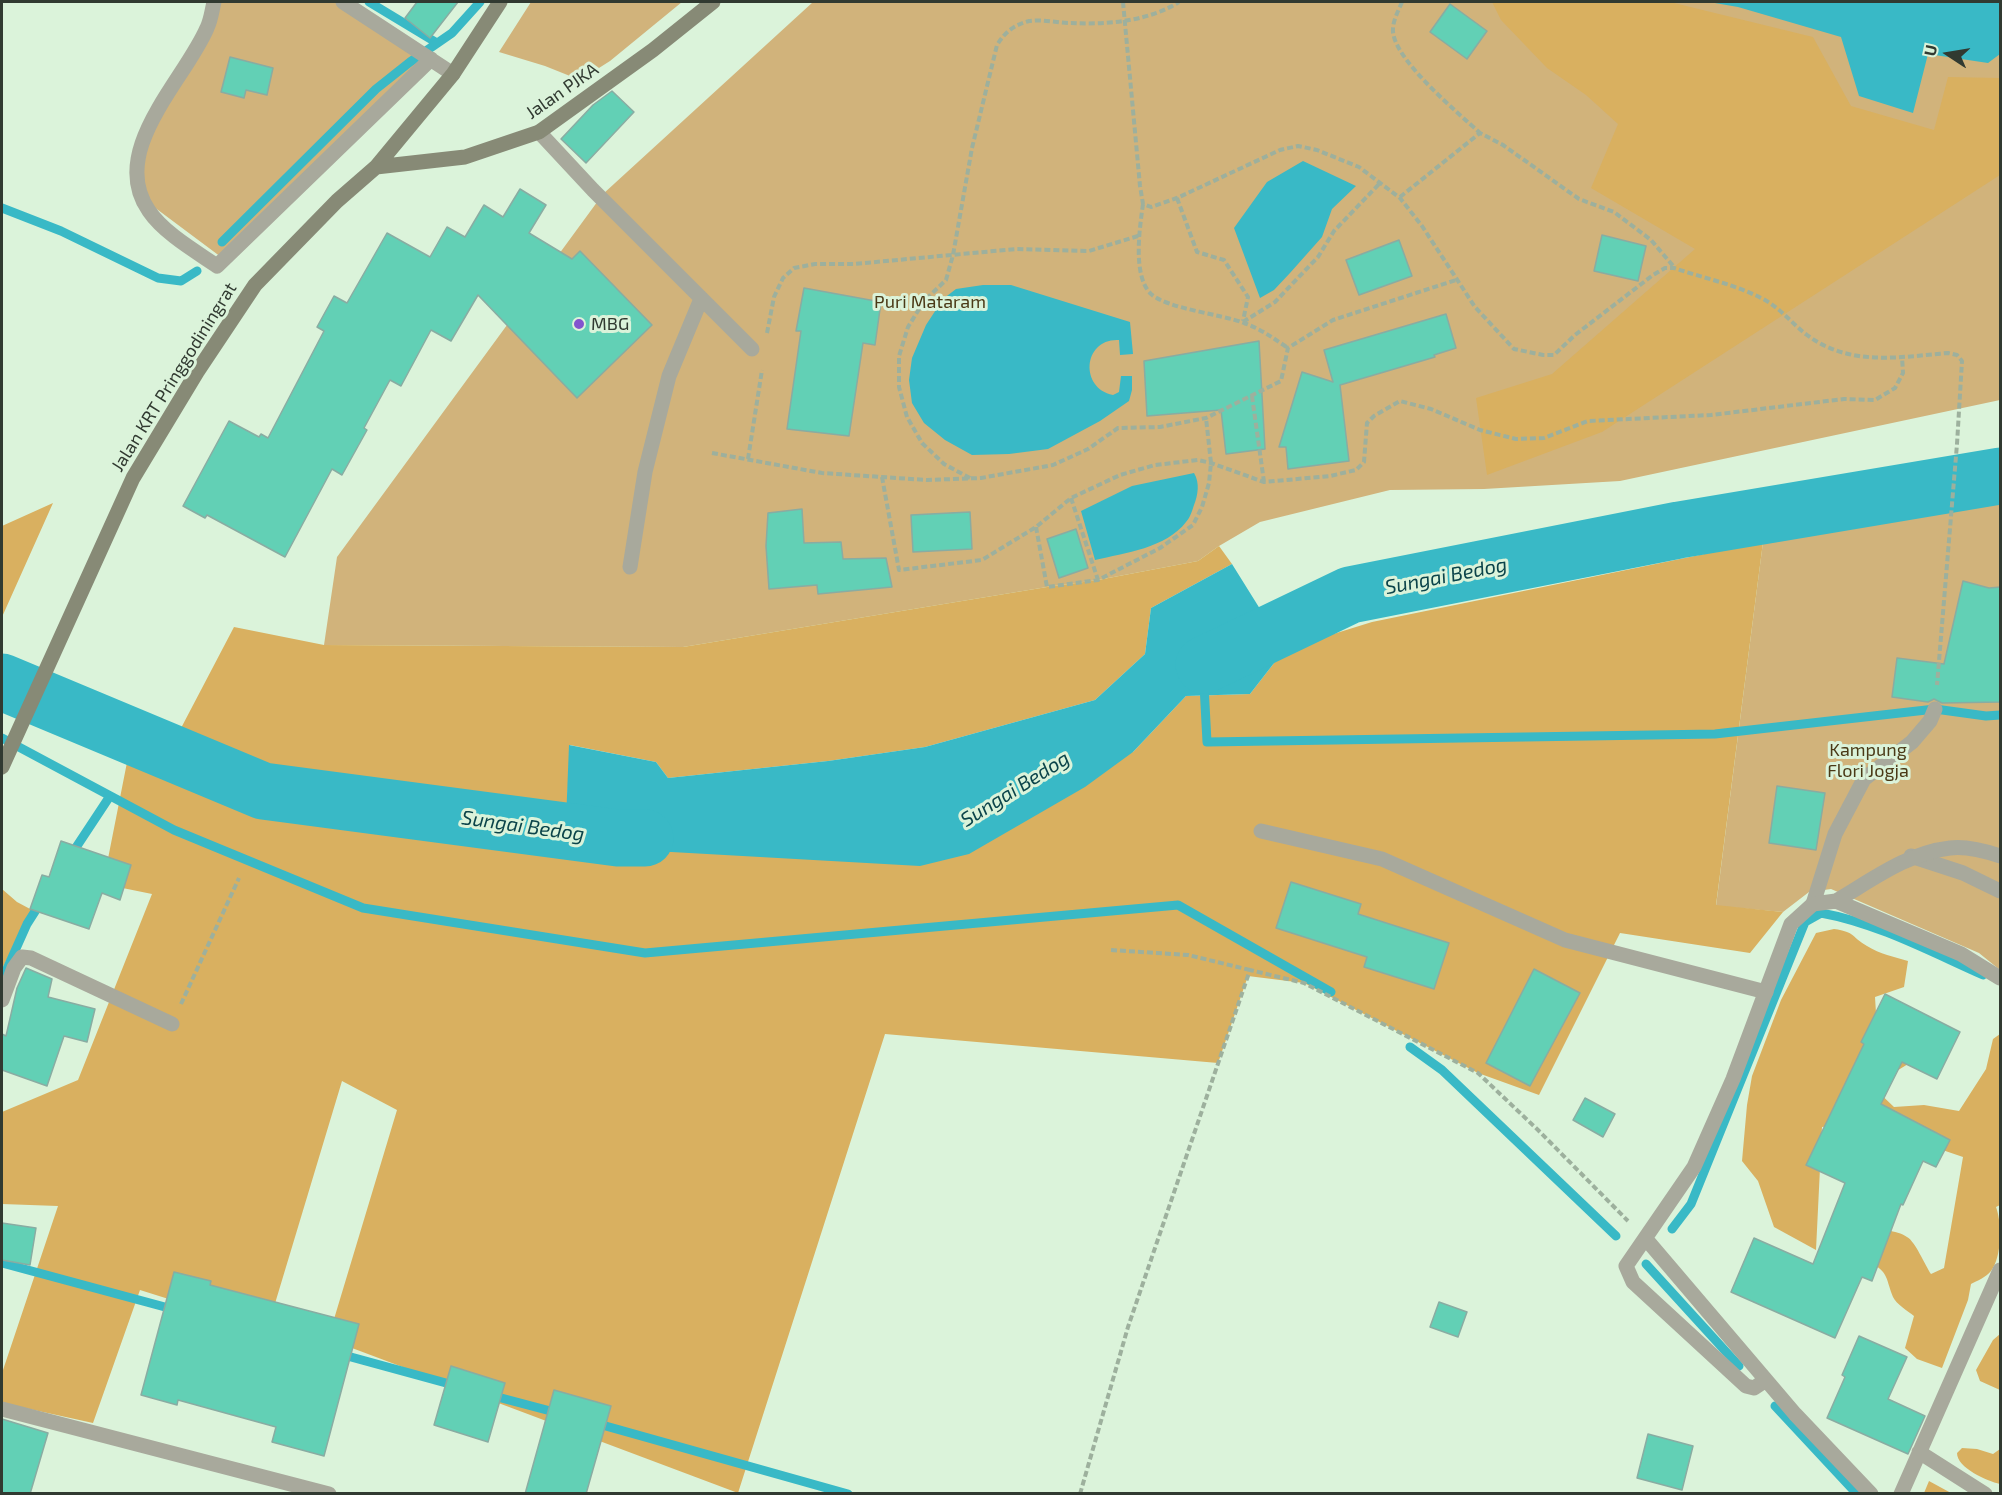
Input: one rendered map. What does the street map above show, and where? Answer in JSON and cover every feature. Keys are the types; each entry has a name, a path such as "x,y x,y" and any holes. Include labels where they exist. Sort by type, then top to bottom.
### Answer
{"main road":[{"name":"Jalan KRT Pringgodiningrat","path":"2,767 133,478 196,372 255,285 337,201 376,167 453,74 500,2"},
{"name":"Jalan PJKA","path":"376,167 465,157 501,144 521,140 539,132 653,50 712,2"}],"street":[{"path":"214,2 208,27 145,133 138,161 138,188 149,211 174,236 217,266 431,59"},
{"path":"343,2 453,74"},
{"path":"539,132 701,299 759,347"},
{"path":"630,567 645,472 667,387 701,299"},
{"path":"1766,1380 1754,1388 1746,1386 1633,1282 1626,1266 1694,1167 1733,1079 1791,924 1813,904 1835,834 1864,779 1912,742 1930,721 1935,709"},
{"path":"1261,831 1382,859 1565,940 1766,992"},
{"path":"1813,904 1836,901 1911,856 1951,847 1982,850 2001,856"},
{"path":"1911,856 1963,873 2001,891"},
{"path":"1836,901 1961,954 2001,978"},
{"path":"2,1000 14,968 22,957 31,958 172,1024"},
{"path":"1646,1239 1795,1414 1871,1494"},
{"path":"1901,1494 2001,1270"},
{"path":"2,1409 329,1494"},
{"path":"1919,1452 1985,1494"}],"path":[{"path":"1124,2 1143,204 1138,236 1141,276 1150,294 1170,303 1243,322 1264,331 1288,348"},
{"path":"971,479 944,464 922,443 907,417 899,387 899,356 908,327 924,301 946,280 953,255 972,148 997,45 1006,31 1031,21 1075,24 1126,21 1167,9 1179,2"},
{"path":"1402,2 1393,25 1393,36 1403,56 1442,97 1480,133 1503,145 1579,199 1614,212 1651,240 1674,268"},
{"path":"1400,198 1480,133"},
{"path":"1143,204 1151,207 1177,198 1280,150 1298,146 1317,150 1359,167 1400,198 1422,226 1475,307 1514,349 1554,355 1575,335 1653,275 1665,268 1674,268 1737,287 1762,298 1780,309 1807,335 1835,351 1863,358 1948,353 1960,358 1962,361 1958,444 1935,709"},
{"path":"1243,322 1275,302 1318,257 1334,231 1381,182"},
{"path":"1177,198 1197,252 1224,260 1248,297 1243,322"},
{"path":"759,347 774,297 783,279 794,268 815,264 854,264 1016,249 1089,251 1138,236"},
{"path":"712,453 822,473 927,480 971,479 1053,465 1088,449 1118,428 1160,427 1206,418 1281,381 1288,348 1333,320 1456,280"},
{"path":"882,477 899,570 982,560 1036,527 1071,498 1120,475 1155,465 1198,460 1263,482 1330,476 1356,470 1364,462 1367,423 1374,416 1400,401 1431,409 1480,430 1516,439 1544,438 1588,421 1711,415 1844,399 1875,400 1895,388 1903,373 1902,357"},
{"path":"748,459 762,367"},
{"path":"1252,396 1263,482"},
{"path":"1036,527 1047,587 1098,580 1160,548 1192,525 1202,507 1209,483 1211,463 1206,418"},
{"path":"1071,498 1098,580"},
{"path":"172,1024 239,878"},
{"path":"1111,950 1188,955 1304,983 1478,1073 1646,1239"},
{"path":"1080,1494 1128,1327 1250,970"}],"green space":[{"path":"214,2 336,2 425,55 225,260 154,207 147,196 138,161"},
{"path":"531,2 682,2 610,61 580,80 499,52"},
{"name":"Puri Mataram","path":"813,2 2000,2 2000,400 1620,481 1484,489 1390,490 1260,522 1198,561 1098,580 683,647 324,645 337,557 603,194"},
{"name":"Kampung Flori Jogja","path":"2000,498 2000,970 1979,953 1831,889 1809,892 1783,912 1716,906 1763,542"}],"shaded area":[{"path":"1492,2 1670,2 1813,37 1851,106 1934,130 1948,77 2000,78 2000,175 1602,432 1487,475 1476,398 1552,374 1695,249 1591,188 1618,124 1586,95 1547,68 1501,20"},
{"path":"53,503 2,617 2,526"},
{"path":"1763,542 1716,905 1783,912 1750,953 1620,933 1539,1095 1478,1073 1304,983 1248,976 1218,1063 885,1034 738,1493 328,1339 397,1110 342,1081 267,1330 140,1290 93,1423 2,1403 2,1373 58,1206 2,1204 2,1112 78,1080 152,894 103,884 132,737 169,751 234,627 324,645 683,647 1098,580 1198,561 1219,546 1232,564 1151,608 1145,654 1095,700 925,747 828,761 668,778 656,762 570,745 565,846 1133,752 1186,696 1250,694 1285,649 1372,622"},
{"path":"2,889 17,902 32,910 2,969"},
{"path":"1834,929 1850,933 1877,951 1908,961 1904,987 1875,997 1876,1013 1913,1061 1872,1086 1894,1107 1924,1105 1959,1111 1986,1069 1993,1039 2000,1034 2000,1205 1996,1207 2000,1231 1999,1249 1991,1271 1971,1284 1968,1300 1942,1368 1917,1359 1905,1348 1914,1316 1895,1300 1881,1269 1870,1263 1888,1230 1903,1234 1910,1239 1931,1274 1944,1268 1963,1157 1863,1123 1822,1127 1816,1250 1774,1227 1758,1181 1742,1161 1752,1076 1781,1000 1816,933"},
{"path":"2000,1334 2000,1390 1980,1381 1976,1370 1993,1340"},
{"path":"1962,1448 1977,1449 1993,1454 2000,1449 2000,1484 1967,1469 1958,1459 1957,1453"},
{"path":"1929,1481 1951,1493 1924,1493"}],"water":[{"path":"1709,2 2000,2 2000,54 1988,63 1928,54 1913,113 1859,96 1841,37 1738,7"},
{"path":"1303,161 1356,186 1332,209 1322,237 1274,290 1260,298 1234,228 1267,182"},
{"path":"983,285 1011,285 1130,322 1133,354 1120,355 1119,340 1107,342 1098,347 1092,355 1090,364 1090,374 1095,383 1102,391 1113,395 1119,392 1121,376 1132,376 1129,401 1100,421 1048,449 1009,454 972,455 945,440 924,423 912,403 909,380 912,358 926,325 943,299 956,289"},
{"path":"1194,473 1198,485 1197,497 1189,518 1178,531 1156,544 1095,560 1081,511 1132,486"},
{"path":"1232,564 1285,649 1250,694 1186,696 1133,752 1085,787 969,854 920,866 565,846 569,745 656,762 668,778 828,761 925,747 1095,700 1145,654 1151,608"}],"building":[{"path":"417,2 458,2 430,38 405,18"},
{"path":"1450,4 1487,31 1467,59 1430,32"},
{"path":"230,57 273,68 267,95 246,90 244,98 221,92"},
{"path":"612,91 634,112 586,163 561,139 593,105"},
{"path":"520,189 546,205 529,233 572,259 580,251 652,325 577,398 478,295 451,341 431,330 401,386 390,380 364,428 367,430 342,475 332,469 285,557 207,515 205,518 183,506 229,421 259,437 261,434 268,438 324,331 317,327 334,296 347,303 387,233 430,257 447,227 465,237 484,205 503,217"},
{"path":"1602,235 1646,246 1638,281 1594,271"},
{"path":"1399,240 1412,276 1359,295 1346,260"},
{"path":"804,288 881,302 875,345 863,343 849,436 787,429 801,331 796,331"},
{"path":"1446,314 1456,348 1434,355 1435,357 1340,385 1349,461 1288,469 1286,447 1279,447 1302,372 1333,382 1324,350"},
{"path":"1259,341 1265,449 1226,454 1221,410 1147,416 1144,361"},
{"path":"802,509 804,543 841,542 843,559 886,558 892,587 818,594 817,585 769,589 766,546 768,513"},
{"path":"970,512 972,549 913,552 911,515"},
{"path":"1076,529 1088,568 1059,578 1047,539"},
{"path":"1963,581 1989,588 2001,587 2001,702 1942,703 1934,699 1928,702 1892,697 1897,658 1944,664"},
{"path":"1777,786 1825,793 1816,850 1769,843"},
{"path":"61,841 131,865 120,900 102,893 89,929 30,909 42,875 49,877"},
{"path":"1291,882 1361,904 1358,914 1449,943 1434,989 1364,967 1367,957 1276,928"},
{"path":"26,968 52,979 48,997 95,1009 87,1042 64,1036 47,1086 2,1070 2,1034 6,1036 17,988"},
{"path":"1534,969 1580,993 1530,1086 1486,1063"},
{"path":"1885,994 1960,1032 1937,1079 1902,1062 1881,1104 1950,1140 1936,1167 1923,1161 1903,1205 1901,1204 1872,1281 1862,1277 1835,1338 1731,1292 1754,1238 1813,1264 1845,1183 1806,1165 1864,1044 1861,1042"},
{"path":"1585,1098 1615,1114 1603,1137 1573,1120"},
{"path":"2,1223 36,1228 30,1265 2,1260"},
{"path":"174,1272 211,1281 210,1285 359,1324 324,1456 272,1442 276,1427 178,1400 177,1405 141,1395"},
{"path":"1439,1302 1467,1312 1458,1337 1430,1327"},
{"path":"1859,1336 1907,1357 1888,1399 1925,1416 1908,1454 1827,1418 1845,1377 1842,1375"},
{"path":"451,1366 505,1383 488,1442 434,1425"},
{"path":"554,1390 611,1406 586,1494 525,1494"},
{"path":"2,1419 48,1433 30,1494 2,1494"},
{"path":"1648,1434 1693,1446 1682,1490 1637,1478"}],"waterway":[{"path":"369,2 437,43"},
{"path":"222,242 376,89 452,33 480,2"},
{"path":"2,208 61,231 158,278 181,281 197,271"},
{"name":"Sungai Bedog","path":"1204,665 1350,595 1679,530 2000,476"},
{"name":"Sungai Bedog","path":"2,682 263,791 618,838 645,838"},
{"path":"1204,685 1207,742 1715,734 1935,709 1986,716 2000,715"},
{"path":"2,738 174,830 363,908 645,953 1178,905 1331,992"},
{"path":"71,855 110,796"},
{"path":"2,980 27,924 41,902"},
{"path":"1672,1229 1691,1204 1805,922 1821,913 1863,924 1904,939 1983,975"},
{"path":"1410,1047 1442,1070 1616,1236"},
{"path":"2,1263 176,1310"},
{"path":"1646,1264 1739,1366"},
{"path":"340,1354 457,1386"},
{"path":"490,1395 558,1413"},
{"path":"1775,1406 1857,1494"},
{"path":"595,1423 848,1494"}],"place":[{"name":"MBG","path":"579,324"}]}
